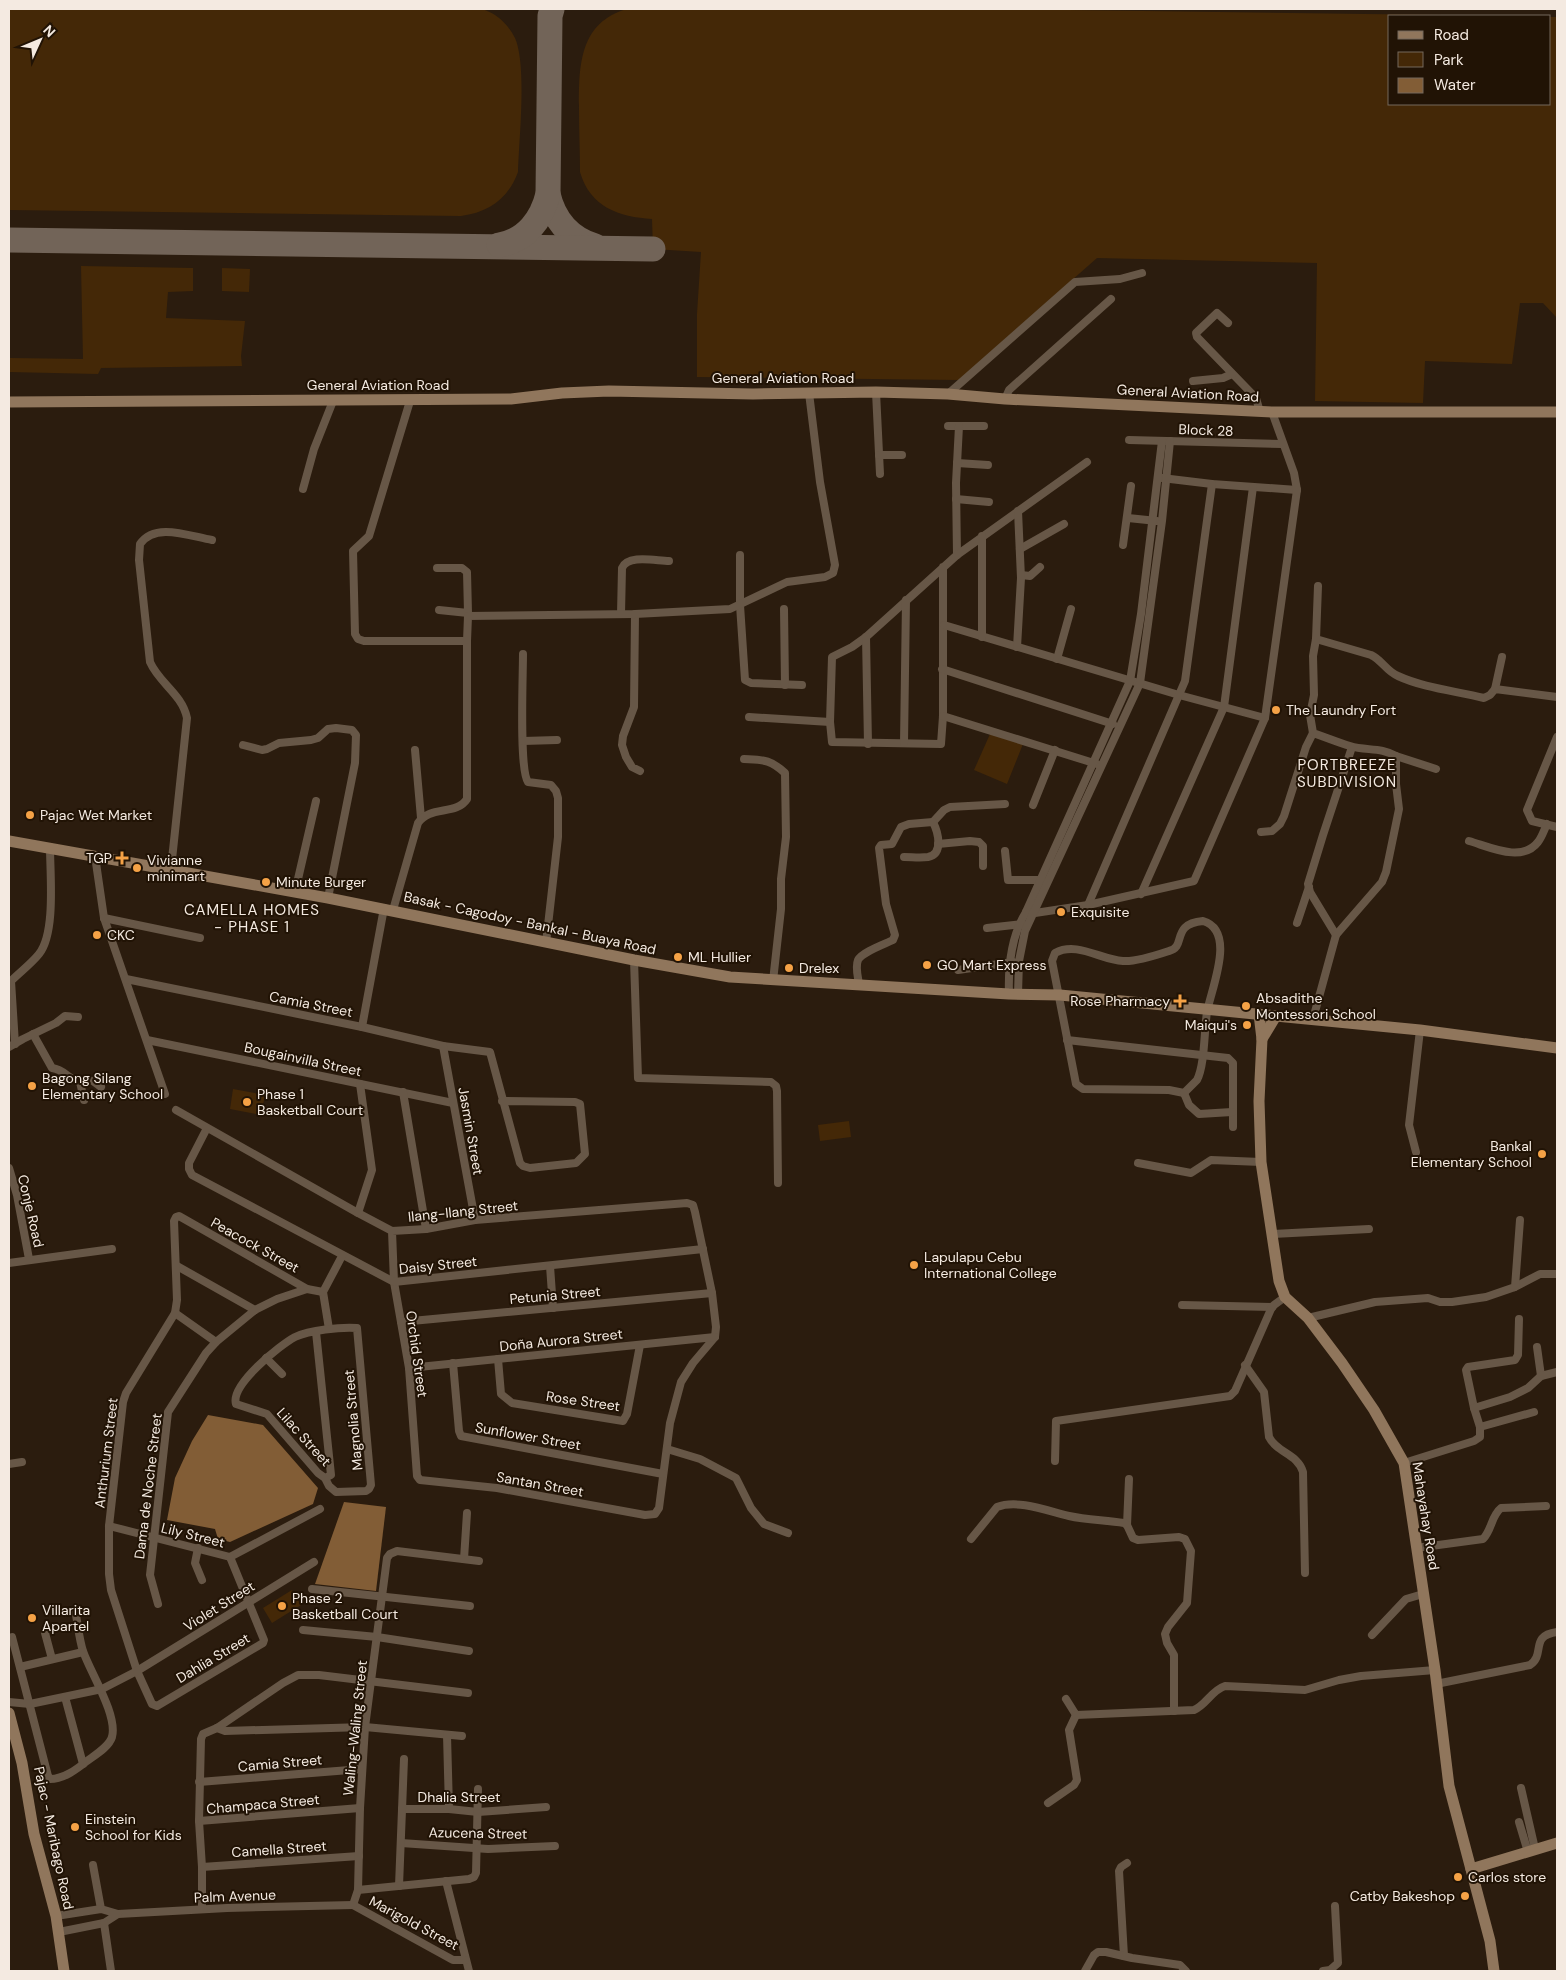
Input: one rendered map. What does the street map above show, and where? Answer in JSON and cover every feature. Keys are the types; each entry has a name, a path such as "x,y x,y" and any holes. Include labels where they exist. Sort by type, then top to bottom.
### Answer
{"street":[{"path":"948,394 1076,282 1120,279 1142,273"},
{"path":"1005,399 1009,390 1111,299"},
{"path":"1026,912 1035,913 1088,905 1194,881 1265,718 1297,490 1294,473 1266,412 1256,398 1197,337 1196,333 1217,313 1228,323"},
{"path":"1193,381 1223,378 1232,374"},
{"name":"General Aviation Road","path":"9,402 410,401 511,399 562,393 609,391 876,392 948,394 1005,399 1266,412 1557,412"},
{"path":"876,392 880,474"},
{"path":"439,610 468,614 635,614 730,609 787,582 825,577 833,573 835,565 820,482 809,393"},
{"path":"303,489 314,449 333,401"},
{"path":"410,401 368,536 353,551 355,634 364,641 467,641"},
{"path":"948,426 984,426"},
{"path":"957,555 956,500 959,426"},
{"name":"Block 28","path":"1129,440 1282,444"},
{"path":"1013,994 1010,962 1019,924 1130,681 1144,591 1157,477 1166,441"},
{"path":"1013,994 1028,924 1035,913 1048,880 1140,684 1167,478 1166,441"},
{"path":"879,455 902,455"},
{"path":"943,567 943,716 941,744 832,742 830,722 832,657 852,647 866,637 906,600 943,567 957,555 1087,462"},
{"path":"957,463 988,464"},
{"path":"1157,477 1212,484 1297,490"},
{"path":"1088,905 1185,681 1212,484"},
{"path":"1123,545 1131,486"},
{"path":"1141,894 1224,707 1253,486"},
{"path":"956,500 989,502"},
{"path":"1017,647 1021,575 1018,511"},
{"path":"1128,518 1162,521"},
{"path":"1020,549 1064,524"},
{"path":"171,870 187,718 186,711 176,696 154,671 150,662 139,560 140,544 148,535 164,531 212,540"},
{"path":"982,536 982,637"},
{"path":"740,555 740,605 745,680 750,683 802,685"},
{"path":"622,614 622,568 624,564 630,560 669,561"},
{"path":"1021,575 1030,576 1040,567"},
{"path":"362,1027 389,909 418,823 425,814 458,808 467,799 467,572 462,568 437,568"},
{"path":"1261,832 1272,831 1280,824 1312,733 1310,716 1314,695 1313,656 1316,640 1318,586"},
{"path":"1144,591 1152,592"},
{"path":"904,743 906,600"},
{"path":"784,609 785,685"},
{"path":"1057,659 1071,609"},
{"path":"635,614 634,708 623,736 622,745 632,767 640,771"},
{"path":"1140,614 1150,615"},
{"path":"944,625 1140,684 1265,718"},
{"path":"866,637 868,744"},
{"path":"1316,640 1376,657 1389,672 1408,680 1484,698 1495,689 1502,657"},
{"path":"523,654 525,778 528,782 551,785 556,791 558,798 558,837 546,943"},
{"path":"942,669 1120,726"},
{"path":"1495,689 1557,696"},
{"path":"749,716 830,722"},
{"path":"943,716 1101,766"},
{"path":"243,745 262,750 279,743 318,738 328,729 336,728 352,730 356,735 355,763 328,898"},
{"path":"1312,733 1352,747 1374,748 1388,752 1436,769"},
{"path":"1557,737 1527,810 1532,820 1557,826"},
{"path":"523,741 557,740"},
{"path":"1297,922 1352,747"},
{"path":"416,750 421,818"},
{"path":"1033,805 1055,750"},
{"path":"1313,1019 1336,935 1374,893 1386,872 1399,808 1396,784 1396,756"},
{"path":"744,759 768,760 776,764 785,773 786,837 782,859 781,908 773,981"},
{"path":"295,892 316,801"},
{"path":"859,984 858,960 864,954 893,940 895,935 886,904 879,848 881,845 892,844 901,827 908,824 933,822 944,810 950,807 1004,804"},
{"path":"904,858 930,857 936,851 938,833 933,822"},
{"path":"1469,841 1507,852 1525,851 1532,848 1539,841 1547,824"},
{"name":"Basak - Cagodoy - Bankal - Buaya Road","path":"9,841 389,909 546,943 730,977 773,981 1060,995 1420,1030 1557,1048"},
{"path":"938,844 979,842 983,846 983,866"},
{"path":"50,847 51,916 44,944 40,953 10,981 12,1046 56,1023 65,1016 78,1017"},
{"path":"1005,851 1008,880 1048,880"},
{"path":"95,856 104,918 165,1094"},
{"path":"1309,887 1336,935"},
{"path":"104,918 200,938"},
{"path":"1203,921 1209,923 1214,928 1218,937 1220,965 1208,1010 1199,1078 1184,1092 1169,1090 1083,1089 1076,1084 1052,962 1055,953 1069,949 1082,950 1095,955 1125,961 1173,951 1179,943 1180,933 1184,927 1193,922 1203,921"},
{"path":"987,928 1028,924"},
{"path":"634,960 638,1078 771,1082 776,1086 777,1091 778,1183"},
{"path":"958,970 1019,961"},
{"name":"Camia Street","path":"126,979 362,1027 443,1046 490,1052 502,1101"},
{"path":"1055,1461 1056,1421 1227,1398 1235,1390 1272,1306 1285,1297 1278,1272 1261,1162 1259,1102 1262,1039 1259,1014"},
{"path":"1262,1039 1276,1016"},
{"path":"1416,1152 1409,1125 1420,1030"},
{"path":"33,1034 52,1068 61,1069 69,1077 80,1082 93,1081 101,1087"},
{"name":"Bougainvilla Street","path":"147,1040 453,1103"},
{"path":"1067,1040 1228,1058 1232,1062 1233,1127"},
{"name":"Jasmin Street","path":"443,1046 475,1220"},
{"path":"80,1082 84,1100"},
{"path":"358,1214 372,1170 360,1084"},
{"path":"403,1092 426,1229"},
{"path":"1184,1092 1189,1105 1199,1114 1232,1112"},
{"path":"502,1101 575,1102 580,1104 586,1154 576,1163 530,1168 523,1166 520,1163 502,1101"},
{"name":"Ilang-Ilang Street","path":"176,1110 358,1214 392,1231 426,1229 475,1220 686,1203 693,1206 703,1249"},
{"name":"Daisy Street","path":"207,1128 189,1164 188,1169 192,1175 394,1282 703,1249"},
{"path":"1138,1163 1191,1173 1211,1160 1261,1162"},
{"name":"Conje Road","path":"9,1168 17,1195 29,1259"},
{"name":"Peacock Street","path":"176,1217 179,1216 307,1289 323,1292"},
{"name":"Anthurium Street","path":"137,1671 111,1590 109,1526 123,1402 126,1393 175,1313 177,1266 174,1221 176,1217"},
{"path":"1515,1287 1520,1220"},
{"path":"1273,1234 1369,1229"},
{"name":"Orchid Street","path":"392,1231 394,1282 409,1368 417,1476 420,1480"},
{"path":"9,1263 112,1249"},
{"path":"663,1474 670,1423 681,1382 693,1363 715,1337 716,1327 712,1293 703,1249"},
{"path":"329,1329 323,1292 342,1256"},
{"path":"177,1266 255,1310"},
{"path":"550,1266 553,1308"},
{"path":"1308,1318 1384,1301 1428,1298 1440,1302 1452,1302 1486,1297 1515,1287 1540,1274 1557,1274"},
{"name":"Dama de Noche Street","path":"158,1604 150,1575 168,1412 206,1353 216,1342 255,1310 277,1299 307,1289"},
{"name":"Petunia Street","path":"401,1322 712,1293"},
{"name":"Mahayahay Road","path":"1285,1297 1308,1318 1353,1378 1374,1410 1404,1463 1435,1670 1449,1786 1490,1942 1494,1971"},
{"path":"1182,1305 1272,1306"},
{"path":"175,1313 216,1342"},
{"path":"1404,1463 1480,1437 1480,1427 1466,1370 1468,1368 1515,1360 1518,1355 1519,1319"},
{"name":"Lilac Street","path":"328,1477 318,1473 267,1414 236,1404 236,1395 266,1358 297,1336 329,1329 357,1328"},
{"name":"Magnolia Street","path":"328,1477 329,1486 336,1492 366,1491 371,1485 357,1328"},
{"path":"316,1332 328,1477"},
{"name":"Doña Aurora Street","path":"409,1368 715,1337"},
{"name":"Rose Street","path":"498,1359 501,1394 512,1403 623,1421 627,1414 640,1344"},
{"path":"1537,1347 1541,1376"},
{"path":"266,1358 282,1374"},
{"name":"Sunflower Street","path":"453,1364 459,1432 461,1436 663,1474"},
{"path":"1245,1365 1264,1392 1268,1437 1300,1465 1303,1472 1305,1573"},
{"path":"1474,1408 1517,1394 1528,1388 1541,1376 1557,1372"},
{"path":"1480,1427 1534,1412"},
{"path":"667,1449 700,1458 736,1478 751,1508 764,1524 788,1533"},
{"path":"9,1464 22,1462"},
{"name":"Santan Street","path":"420,1480 497,1488 645,1515 655,1514 659,1508 663,1474"},
{"path":"1128,1479 1127,1525 1131,1535 1138,1540 1180,1537 1185,1539 1192,1551 1188,1603 1168,1627 1165,1634 1167,1643 1174,1655 1174,1711"},
{"path":"971,1539 993,1511 1003,1504 1042,1508 1070,1516 1120,1522 1127,1525"},
{"path":"1416,1548 1483,1539 1489,1531 1495,1512 1501,1508 1546,1506"},
{"name":"Lily Street","path":"109,1526 230,1557 320,1509"},
{"path":"467,1513 464,1560 479,1561"},
{"path":"198,1548 195,1563 202,1580"},
{"name":"Waling-Waling Street","path":"353,1905 358,1890 360,1808 365,1727 387,1558 390,1554 397,1551 464,1560"},
{"name":"Dahlia Street","path":"137,1671 152,1704 157,1706 263,1643 264,1640 230,1557"},
{"name":"Violet Street","path":"9,1702 30,1704 102,1689 137,1671 314,1562"},
{"path":"312,1589 470,1606"},
{"path":"1372,1635 1406,1599 1423,1594"},
{"path":"12,1637 48,1776 50,1779 73,1772 112,1739 111,1722 102,1689 83,1652 75,1610"},
{"path":"302,1630 377,1637 469,1651"},
{"path":"1436,1684 1530,1665 1537,1658 1538,1642 1544,1636 1557,1632"},
{"path":"45,1633 52,1659"},
{"path":"20,1667 83,1652"},
{"path":"1076,1716 1198,1708 1224,1686 1305,1690 1361,1676 1435,1670"},
{"path":"202,1909 199,1821 200,1739 203,1734 217,1728 283,1683 298,1675 319,1675 468,1693"},
{"path":"65,1697 83,1764"},
{"path":"1066,1699 1076,1716"},
{"name":"Pajac - Maribago Road","path":"9,1713 22,1763 34,1834 56,1916 64,1971"},
{"path":"1048,1803 1074,1785 1077,1780 1069,1730 1076,1716"},
{"path":"217,1728 225,1731 365,1727 462,1736"},
{"path":"447,1734 448,1809"},
{"path":"399,1886 404,1759"},
{"name":"Camia Street","path":"200,1782 362,1769"},
{"path":"1521,1788 1532,1850"},
{"path":"358,1890 474,1877 476,1873 478,1789"},
{"name":"Dhalia Street","path":"402,1809 448,1809 478,1812 546,1806"},
{"name":"Champaca Street","path":"199,1821 360,1808"},
{"path":"1519,1822 1532,1850"},
{"name":"Azucena Street","path":"401,1843 477,1848 555,1846"},
{"path":"1470,1869 1557,1843"},
{"name":"Camella Street","path":"202,1867 358,1856"},
{"path":"1124,1956 1119,1871 1121,1867 1128,1864"},
{"path":"94,1865 101,1909"},
{"path":"446,1880 469,1971"},
{"name":"Palm Avenue","path":"56,1916 101,1909 118,1914 202,1909 353,1905"},
{"name":"Marigold Street","path":"353,1905 452,1960 465,1960"},
{"path":"1323,1971 1330,1970 1338,1963 1335,1906"},
{"name":"Palm Avenue","path":"59,1932 104,1923 118,1914"},
{"path":"104,1923 111,1971"},
{"path":"1085,1971 1089,1961 1098,1952 1180,1965 1186,1971"}],"green space":[{"path":"9,9 482,9 497,16 505,24 515,38 519,50 521,66 521,123 518,172 509,190 496,203 480,211 461,216 9,210"},
{"path":"627,9 995,9 1443,15 1388,15 1388,105 1551,105 1551,17 1557,17 1557,318 1543,303 1520,303 1512,364 1425,361 1423,403 1315,401 1317,263 1097,258 959,380 697,377 697,314 701,252 653,249 652,219 628,216 607,208 591,194 580,172 579,110 581,63 590,36 599,25 611,16"},
{"path":"81,266 193,268 193,291 168,292 166,318 245,321 241,356 242,366 101,368 98,374 9,372 9,358 83,359"},
{"path":"222,268 250,269 249,292 222,291"},
{"path":"990,734 1023,744 1007,784 974,770"},
{"name":"Phase 1 Basketball Court","path":"233,1089 265,1095 261,1115 230,1109"},
{"path":"849,1121 851,1137 820,1141 818,1125"},
{"name":"Phase 2 Basketball Court","path":"292,1590 301,1605 272,1623 263,1608"}],"water":[{"path":"208,1415 263,1425 318,1488 313,1504 230,1542 218,1539 215,1529 167,1520 175,1478 192,1441"},
{"path":"344,1502 386,1507 376,1591 315,1584"}],"taxiway":[{"path":"499,245 509,243 525,234 542,212 548,194 550,16 552,9"},
{"path":"548,194 554,212 564,227 586,243 595,246"},
{"path":"9,240 653,249"}],"place":[{"name":"The Laundry Fort","path":"1276,710"},
{"name":"Pajac Wet Market","path":"30,815"},
{"name":"TGP","path":"122,858"},
{"name":"Vivianne minimart","path":"137,868"},
{"name":"Minute Burger","path":"266,882"},
{"name":"Exquisite","path":"1061,912"},
{"name":"CKC","path":"97,935"},
{"name":"ML Hullier","path":"678,957"},
{"name":"GO Mart Express","path":"927,965"},
{"name":"Drelex","path":"789,968"},
{"name":"Rose Pharmacy","path":"1180,1001"},
{"name":"Absadithe Montessori School","path":"1246,1006"},
{"name":"Maiqui's","path":"1247,1025"},
{"name":"Bagong Silang Elementary School","path":"32,1086"},
{"name":"Phase 1 Basketball Court","path":"247,1102"},
{"name":"Bankal Elementary School","path":"1542,1154"},
{"name":"Lapulapu Cebu International College","path":"914,1265"},
{"name":"Phase 2 Basketball Court","path":"282,1606"},
{"name":"Villarita Apartel","path":"32,1618"},
{"name":"Einstein School for Kids","path":"75,1827"},
{"name":"Carlos store","path":"1458,1877"},
{"name":"Catby Bakeshop","path":"1465,1896"}],"district":[{"name":"PORTBREEZE SUBDIVISION","path":"1347,774"},
{"name":"CAMELLA HOMES - PHASE 1","path":"252,918"}]}
